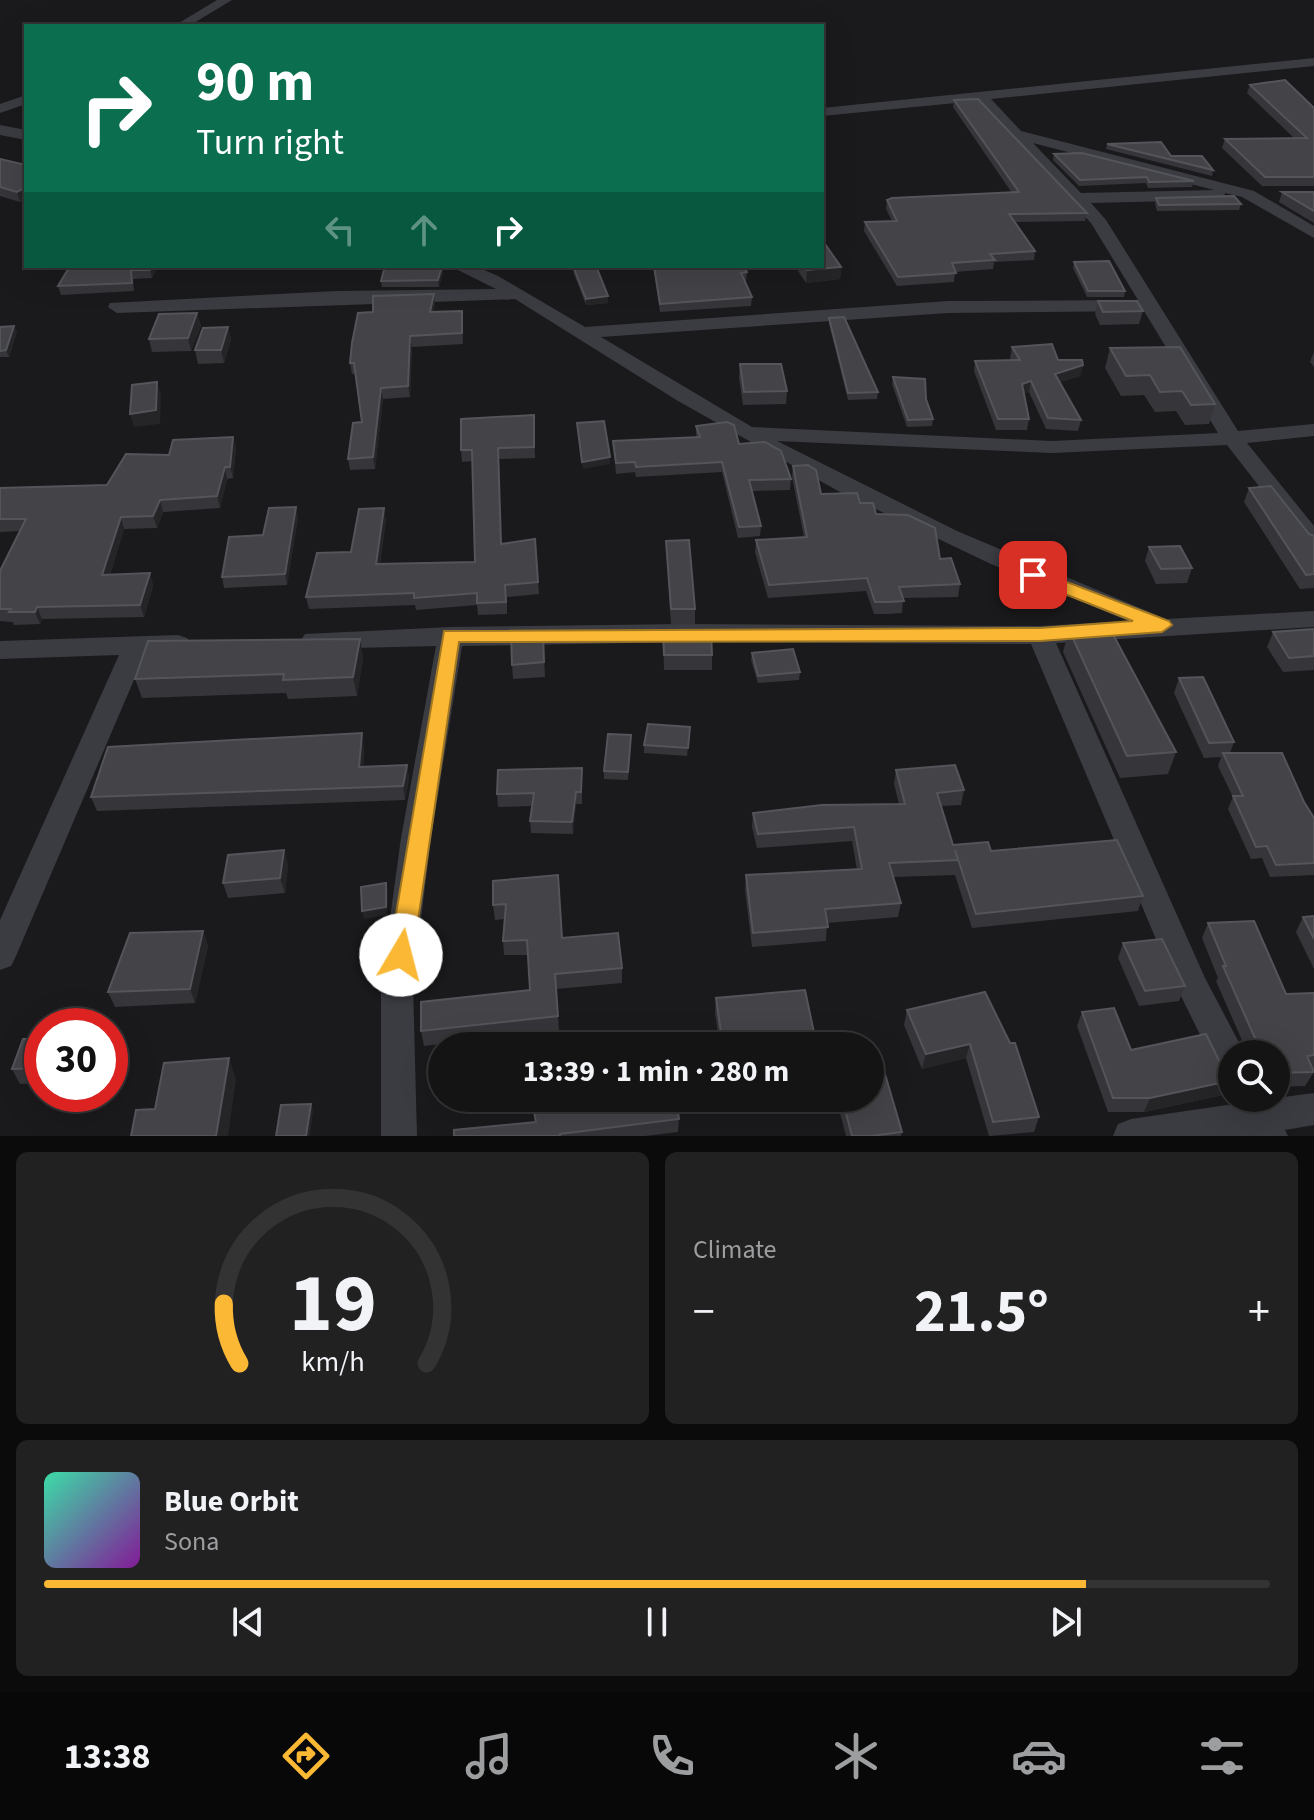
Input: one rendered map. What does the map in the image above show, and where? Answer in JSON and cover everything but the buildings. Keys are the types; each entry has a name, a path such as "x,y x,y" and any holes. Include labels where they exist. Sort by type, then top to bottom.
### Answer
{"street":[{"path":"184,24 226,0"},
{"path":"824,112 1314,62"},
{"path":"979,95 1098,220 1232,438 1314,542"},
{"path":"0,109 24,100"},
{"path":"0,130 24,135"},
{"path":"1019,134 1248,194 1314,233"},
{"path":"1080,198 1288,193"},
{"path":"464,268 525,294 582,333 748,433 866,498 1007,565 1162,625"},
{"path":"117,307 351,296 525,294"},
{"path":"582,333 948,307 1149,305"},
{"path":"748,433 1052,447 1232,438 1314,430"},
{"path":"294,640 451,636 1040,635 1162,625 1314,619"},
{"path":"1040,635 1191,984 1220,1040"},
{"path":"399,1136 401,1084 397,984 416,838 451,636"},
{"path":"0,650 199,643"},
{"path":"3,941 136,645"},
{"path":"1131,1136 1314,1109"}],"route":[{"path":"401,955 416,838 451,636 684,633 1040,635 1162,625 1033,575"}]}
